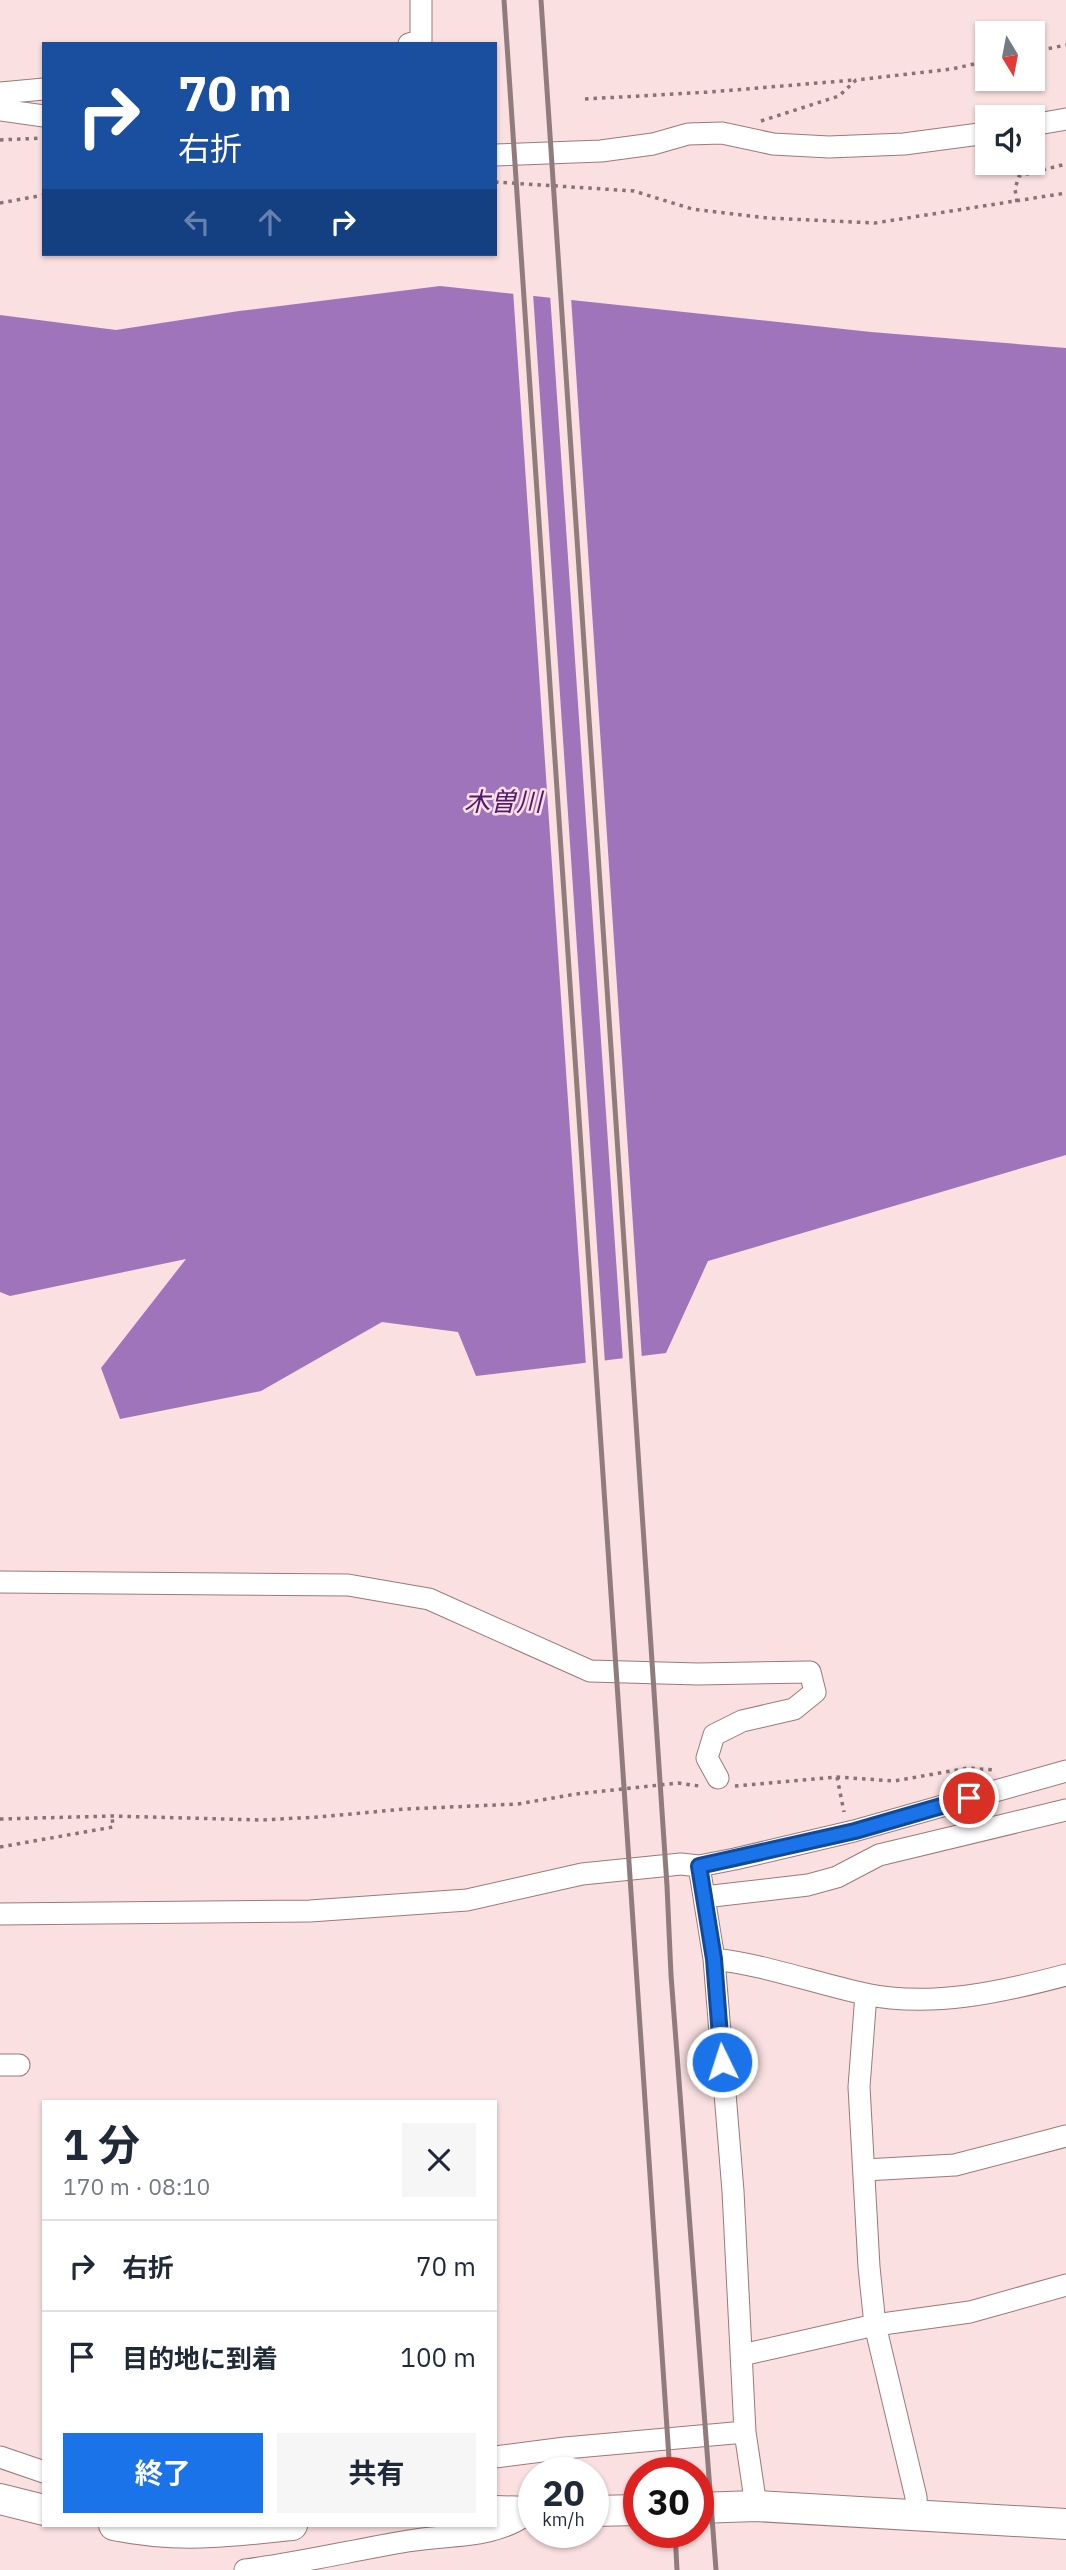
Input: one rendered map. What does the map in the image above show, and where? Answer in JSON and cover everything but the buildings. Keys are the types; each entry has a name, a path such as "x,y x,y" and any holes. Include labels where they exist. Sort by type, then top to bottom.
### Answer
{"street":[{"path":"417,42 421,41 421,0"},
{"path":"0,93 42,89"},
{"path":"0,110 42,116"},
{"path":"1045,123 1066,119"},
{"path":"497,155 601,151 653,144 688,134 722,133 774,144 829,147 904,144 975,135"},
{"path":"0,1582 348,1585 429,1599 590,1671 698,1674 810,1672 816,1692 794,1709 741,1721 714,1735 707,1758 718,1784"},
{"path":"0,1914 310,1911 467,1900 582,1874 681,1864 699,1866 855,1831 1066,1771"},
{"path":"704,1897 808,1885 837,1877 879,1855 1066,1810"},
{"path":"699,1866 714,1959 733,2191 745,2432 756,2506"},
{"path":"714,1959 746,1962 866,1994 901,1999 944,1999 1028,1985 1066,1975"},
{"path":"866,1994 859,2087 869,2267 875,2325 916,2497 917,2515"},
{"path":"865,2170 955,2165 1066,2136"},
{"path":"742,2355 875,2325 970,2312 1066,2285"},
{"path":"497,2457 745,2432"},
{"path":"0,2456 42,2471"},
{"path":"0,2499 42,2510"},
{"path":"714,2507 756,2506 917,2515 1059,2518"},
{"path":"497,2511 518,2512"},
{"path":"245,2570 412,2540 478,2533 518,2521"},
{"path":"128,2527 177,2534 274,2527"}],"path":[{"path":"1045,49 1066,45"},
{"path":"585,99 856,80 975,64"},
{"path":"761,121 839,96 856,80"},
{"path":"0,140 42,138"},
{"path":"1017,202 1015,189 1020,176 1066,164"},
{"path":"497,183 634,191 692,209 845,223 875,223 1066,193"},
{"path":"0,202 42,195"},
{"path":"0,1819 112,1816 284,1819 405,1809 518,1804 576,1794 678,1783 718,1784 837,1777 894,1781 968,1768 1000,1770"},
{"path":"837,1777 844,1812"},
{"path":"0,1847 113,1827 112,1816"}],"water":[{"name":"木曽川","path":"440,286 871,332 1066,348 1066,1155 708,1261 666,1353 476,1376 458,1332 382,1322 261,1391 120,1419 101,1368 186,1259 10,1296 0,1292 0,315 116,330 239,311"}],"pier":[{"path":"513,290 533,293 605,1364 586,1366"},
{"path":"550,294 571,297 642,1360 623,1362"}],"railway":[{"path":"504,0 669,2457"},
{"path":"541,0 671,1975 716,2570"},
{"path":"676,2548 677,2570"}],"route":[{"path":"722,2062 714,1959 699,1866 855,1831 969,1798"}]}
